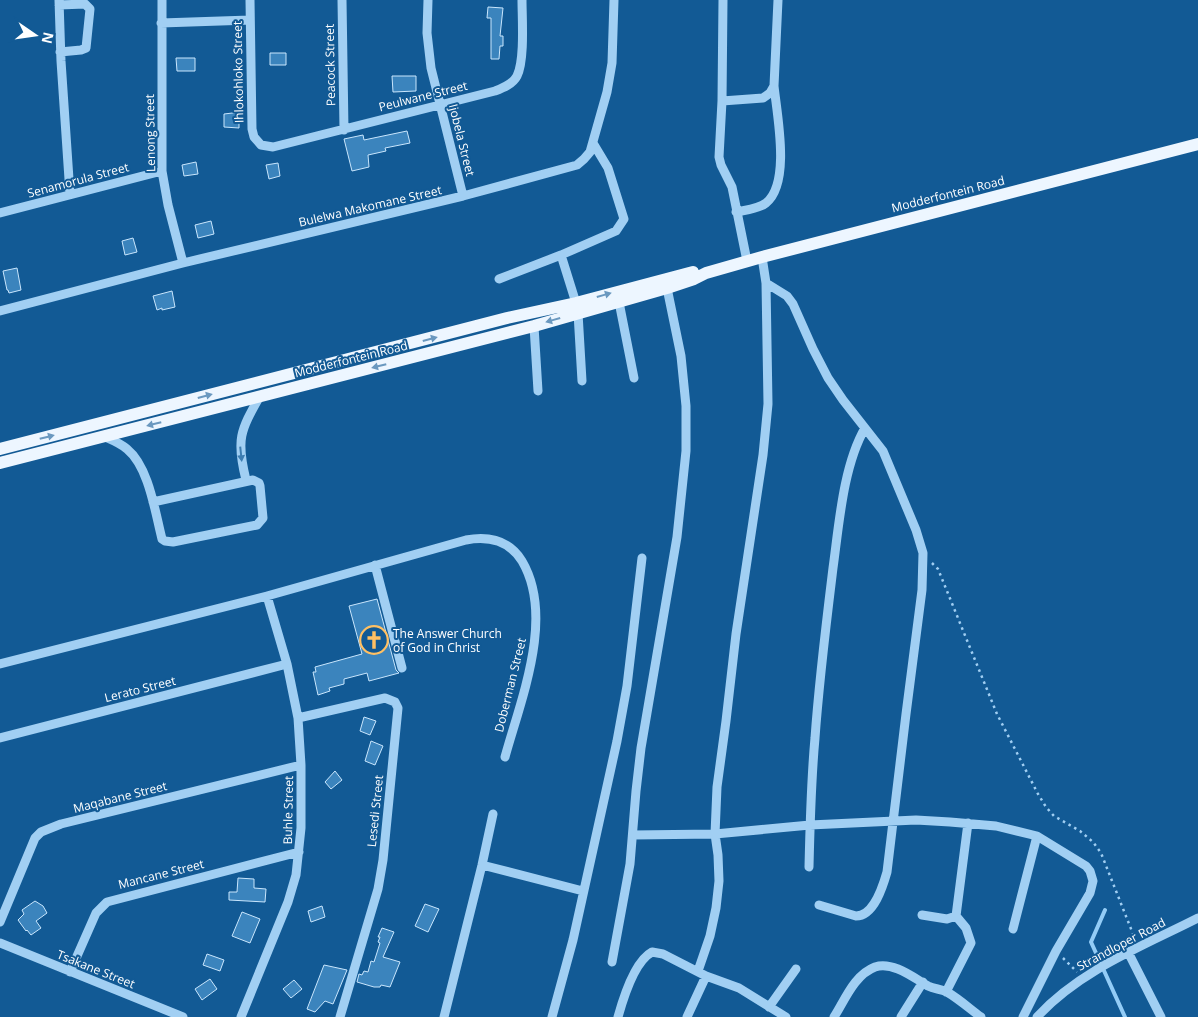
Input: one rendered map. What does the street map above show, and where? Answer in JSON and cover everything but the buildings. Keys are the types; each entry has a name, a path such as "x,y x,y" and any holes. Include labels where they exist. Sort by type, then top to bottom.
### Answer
{"main road":[{"name":"Modderfontein Road","path":"0,449 507,318 619,302 747,261 1198,144"},
{"name":"Modderfontein Road","path":"0,463 534,326 577,308 669,278 692,272 706,273"}],"street":[{"name":"Lenong Street","path":"162,0 162,171 168,205 183,263"},
{"name":"Ihlokohloko Street","path":"250,0 250,121 257,142"},
{"name":"Peacock Street","path":"342,0 344,130"},
{"name":"Ijobela Street","path":"428,0 428,51 463,196"},
{"name":"Peulwane Street","path":"257,142 261,145 273,147 495,91 507,86 517,77 521,61 522,0"},
{"name":"Bulelwa Makomane Street","path":"0,311 183,263 463,196 577,165 584,159 593,143 607,92 612,63 614,0"},
{"path":"723,0 722,101 719,157 732,186 747,261"},
{"path":"736,212 765,205 776,193 779,179 780,160 774,86 778,0"},
{"path":"60,52 86,48 90,9 85,4 59,2 60,52 70,194"},
{"path":"161,23 250,20"},
{"path":"722,101 763,98 770,94 774,86"},
{"path":"499,279 616,231 624,219 608,168 593,143"},
{"name":"Senamorula Street","path":"0,213 162,171"},
{"path":"561,255 577,308 582,381"},
{"path":"687,1017 702,973 716,908 719,881 715,834 717,787 736,634 763,456 767,413 766,283 762,257"},
{"path":"766,283 787,296 793,304 828,378 883,451 891,466 923,553 922,590 888,872 880,892 866,913 860,916 819,904"},
{"path":"612,962 623,905 633,835 641,748 677,537 686,451 686,406 681,356 667,288"},
{"path":"619,302 634,378"},
{"path":"534,326 538,391"},
{"path":"246,480 241,461 240,441 242,430 260,396"},
{"path":"809,867 810,825 821,673 840,520 851,462 865,428"},
{"path":"103,436 124,447 138,462 144,474 162,538 168,542 257,525 262,518 260,486 257,480 246,480 152,502"},
{"name":"Doberman Street","path":"375,566 466,540 483,538 499,541 517,554 531,581 537,616 530,664 505,757"},
{"path":"552,1017 573,940 627,686 642,558"},
{"path":"0,664 267,596 375,566 402,668"},
{"name":"Buhle Street","path":"241,1017 288,902 300,852 301,765 298,718 287,664 267,596"},
{"name":"Lerato Street","path":"0,738 287,664"},
{"name":"Lesedi Street","path":"298,718 385,698 395,702 398,708 383,860 378,889 340,1017"},
{"name":"Maqabane Street","path":"0,922 33,843 41,832 61,824 301,765"},
{"path":"444,1017 482,865 492,814"},
{"path":"633,835 715,834 810,825 916,820 996,826 1037,836 1086,866 1090,870 1093,881 1087,899 1056,951 1023,1017"},
{"path":"946,992 971,943 966,928 956,916 968,823"},
{"path":"1013,929 1037,836"},
{"name":"Mancane Street","path":"70,972 96,913 107,902 300,852"},
{"path":"482,865 583,891"},
{"path":"922,915 947,919 956,916"},
{"name":"Strandloper Road","path":"1037,1017 1061,994 1084,978 1128,952 1198,918"},
{"name":"Tsakane Street","path":"0,943 183,1017"},
{"path":"618,1017 638,967 647,955 652,952 663,954 739,988 772,1011 786,1017"},
{"path":"1128,952 1161,1017"},
{"path":"834,1017 862,975 876,967 883,966 907,973 930,986 946,992 981,1017"},
{"path":"772,1011 796,969"},
{"path":"901,1017 923,982"}],"path":[{"path":"923,553 938,569 997,714 1038,794 1054,816 1093,842 1101,853 1138,947"},
{"path":"1056,951 1084,978"}],"waterway":[{"path":"1105,910 1091,942 1125,1017"}],"place":[{"name":"The Answer Church of God in Christ","path":"374,640"}]}
